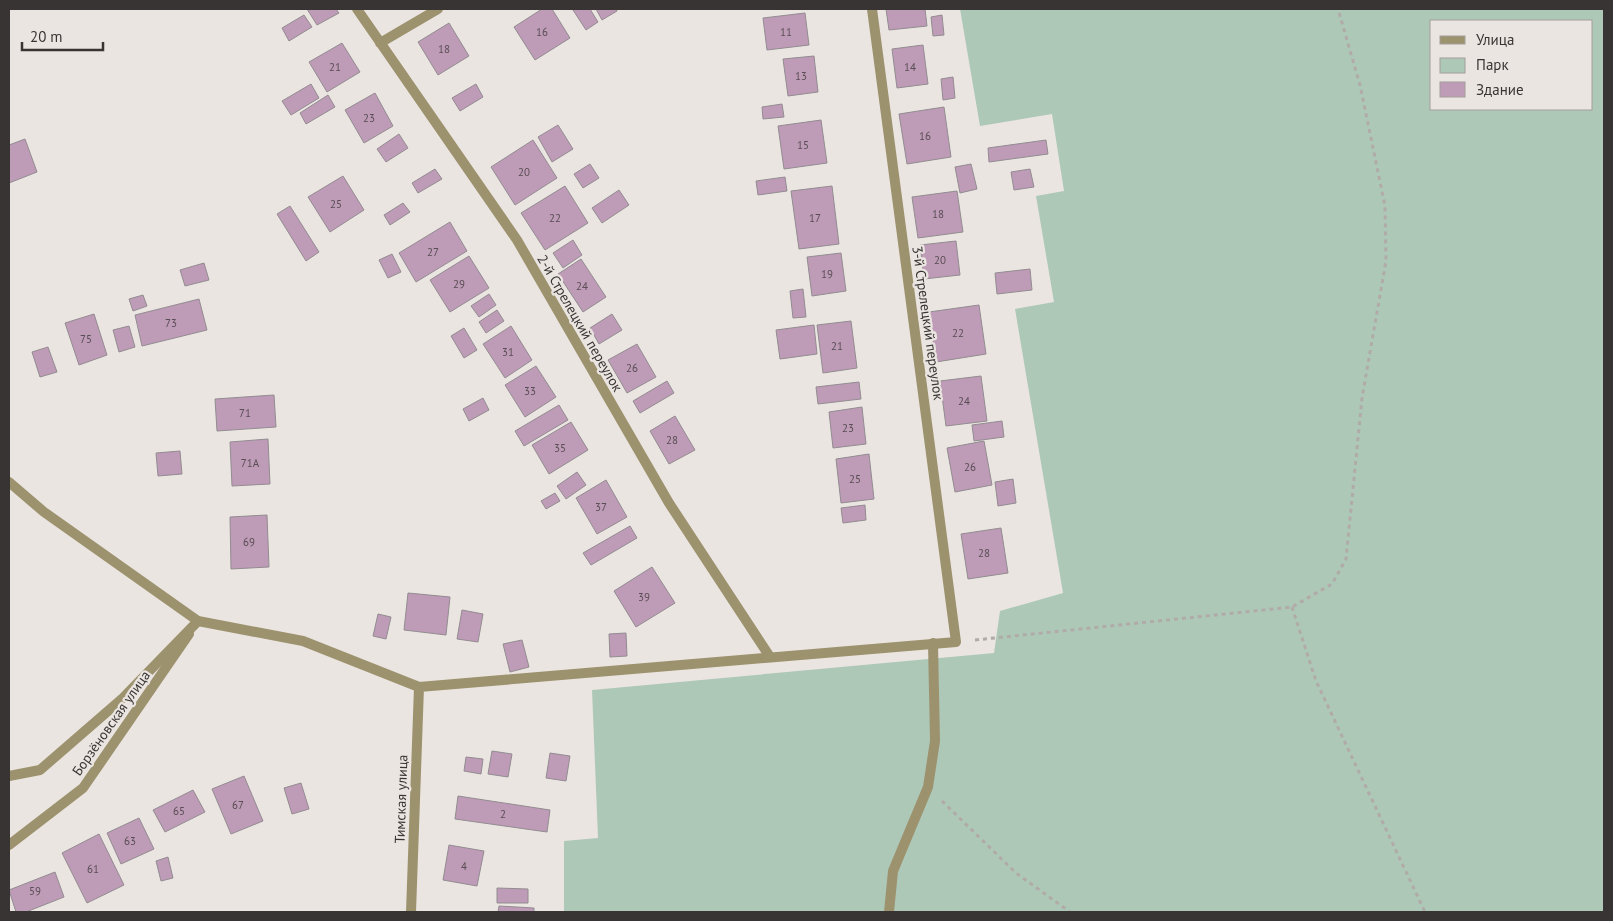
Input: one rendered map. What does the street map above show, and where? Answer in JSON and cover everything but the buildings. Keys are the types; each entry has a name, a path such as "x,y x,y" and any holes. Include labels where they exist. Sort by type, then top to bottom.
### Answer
{"street":[{"name":"2-й Стрелецкий переулок","path":"357,9 517,240 669,503 770,657"},
{"path":"380,43 438,9"},
{"name":"3-й Стрелецкий переулок","path":"872,9 956,642"},
{"path":"9,482 44,512 198,621 303,641 419,688 956,642"},
{"name":"Борзёновская улица","path":"9,776 40,770 123,698 198,621"},
{"name":"Борзёновская улица","path":"9,845 83,788 198,621"},
{"path":"889,912 893,871 928,787 935,741 933,643"},
{"name":"Тимская улица","path":"411,912 419,688"}],"path":[{"path":"956,642 1292,607 1332,584 1346,559 1362,398 1386,262 1385,206 1360,85 1338,9"},
{"path":"1292,607 1316,680 1426,912"},
{"path":"928,787 1016,873 1070,912"}],"green space":[{"path":"960,9 1604,9 1604,912 564,912 564,841 598,838 592,690 994,653 1000,611 1063,593 1015,309 1054,302 1036,196 1064,191 1052,114 980,126"}]}
